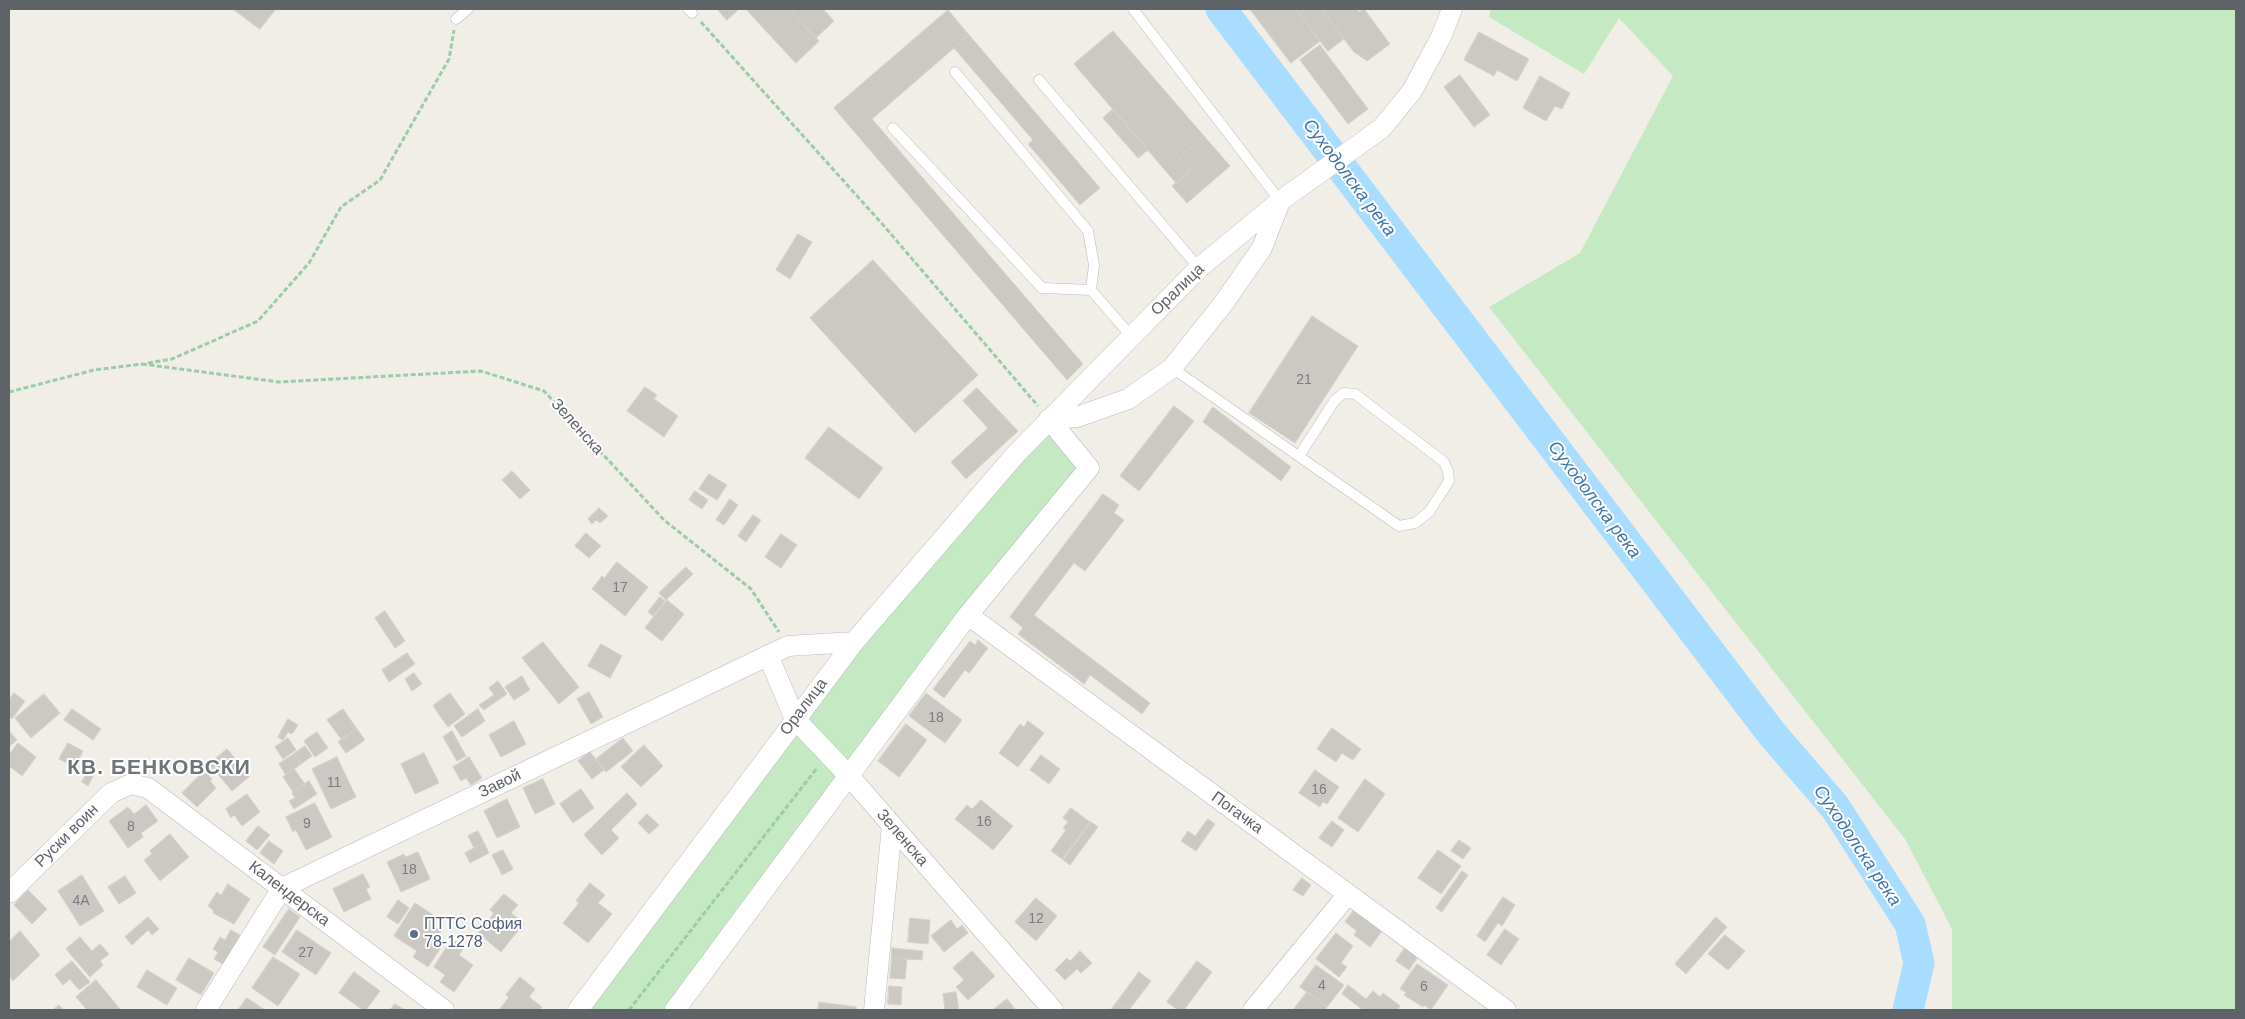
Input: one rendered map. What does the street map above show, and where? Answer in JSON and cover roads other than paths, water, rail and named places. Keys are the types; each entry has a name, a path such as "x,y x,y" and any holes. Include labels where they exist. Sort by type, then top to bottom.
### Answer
{"street":[{"name":"Оралица","path":"578,1010 795,718 854,642 1016,454 1199,268 1280,201 1319,175 1382,128 1412,91 1441,36 1452,9"},
{"path":"1049,419 1077,417 1128,399 1172,368 1224,304 1262,248 1280,201"},
{"path":"675,1010 850,777 968,615 1089,468 1049,419"},
{"name":"Погачка","path":"968,615 1506,1010"},
{"name":"Завой","path":"282,888 788,646 854,642"},
{"name":"Зеленска","path":"768,655 795,718 850,777 1053,1010"},
{"name":"Календерска","path":"131,784 148,788 444,1010"},
{"name":"Руски воин","path":"9,893 110,793 131,784"},
{"path":"874,1010 892,826"},
{"path":"206,1010 282,888"},
{"path":"1253,1010 1348,894"}],"lane":[{"path":"456,19 468,9"},
{"path":"1133,9 1280,201"},
{"path":"955,72 1088,231 1094,265 1091,290"},
{"path":"1039,80 1199,268"},
{"path":"893,128 1042,288 1091,290 1131,336"},
{"path":"1172,368 1399,526 1415,524 1429,512 1449,481 1448,471 1444,462 1355,394 1344,393 1334,400 1299,456"}],"waterway":[{"name":"Суходолска река","path":"1221,9 1772,734 1835,807 1910,924 1919,963 1908,1010"}],"place":[{"name":"ПТТС София 78-1278","path":"414,934"}],"district":[{"name":"КВ. БЕНКОВСКИ","path":"159,768"}]}
